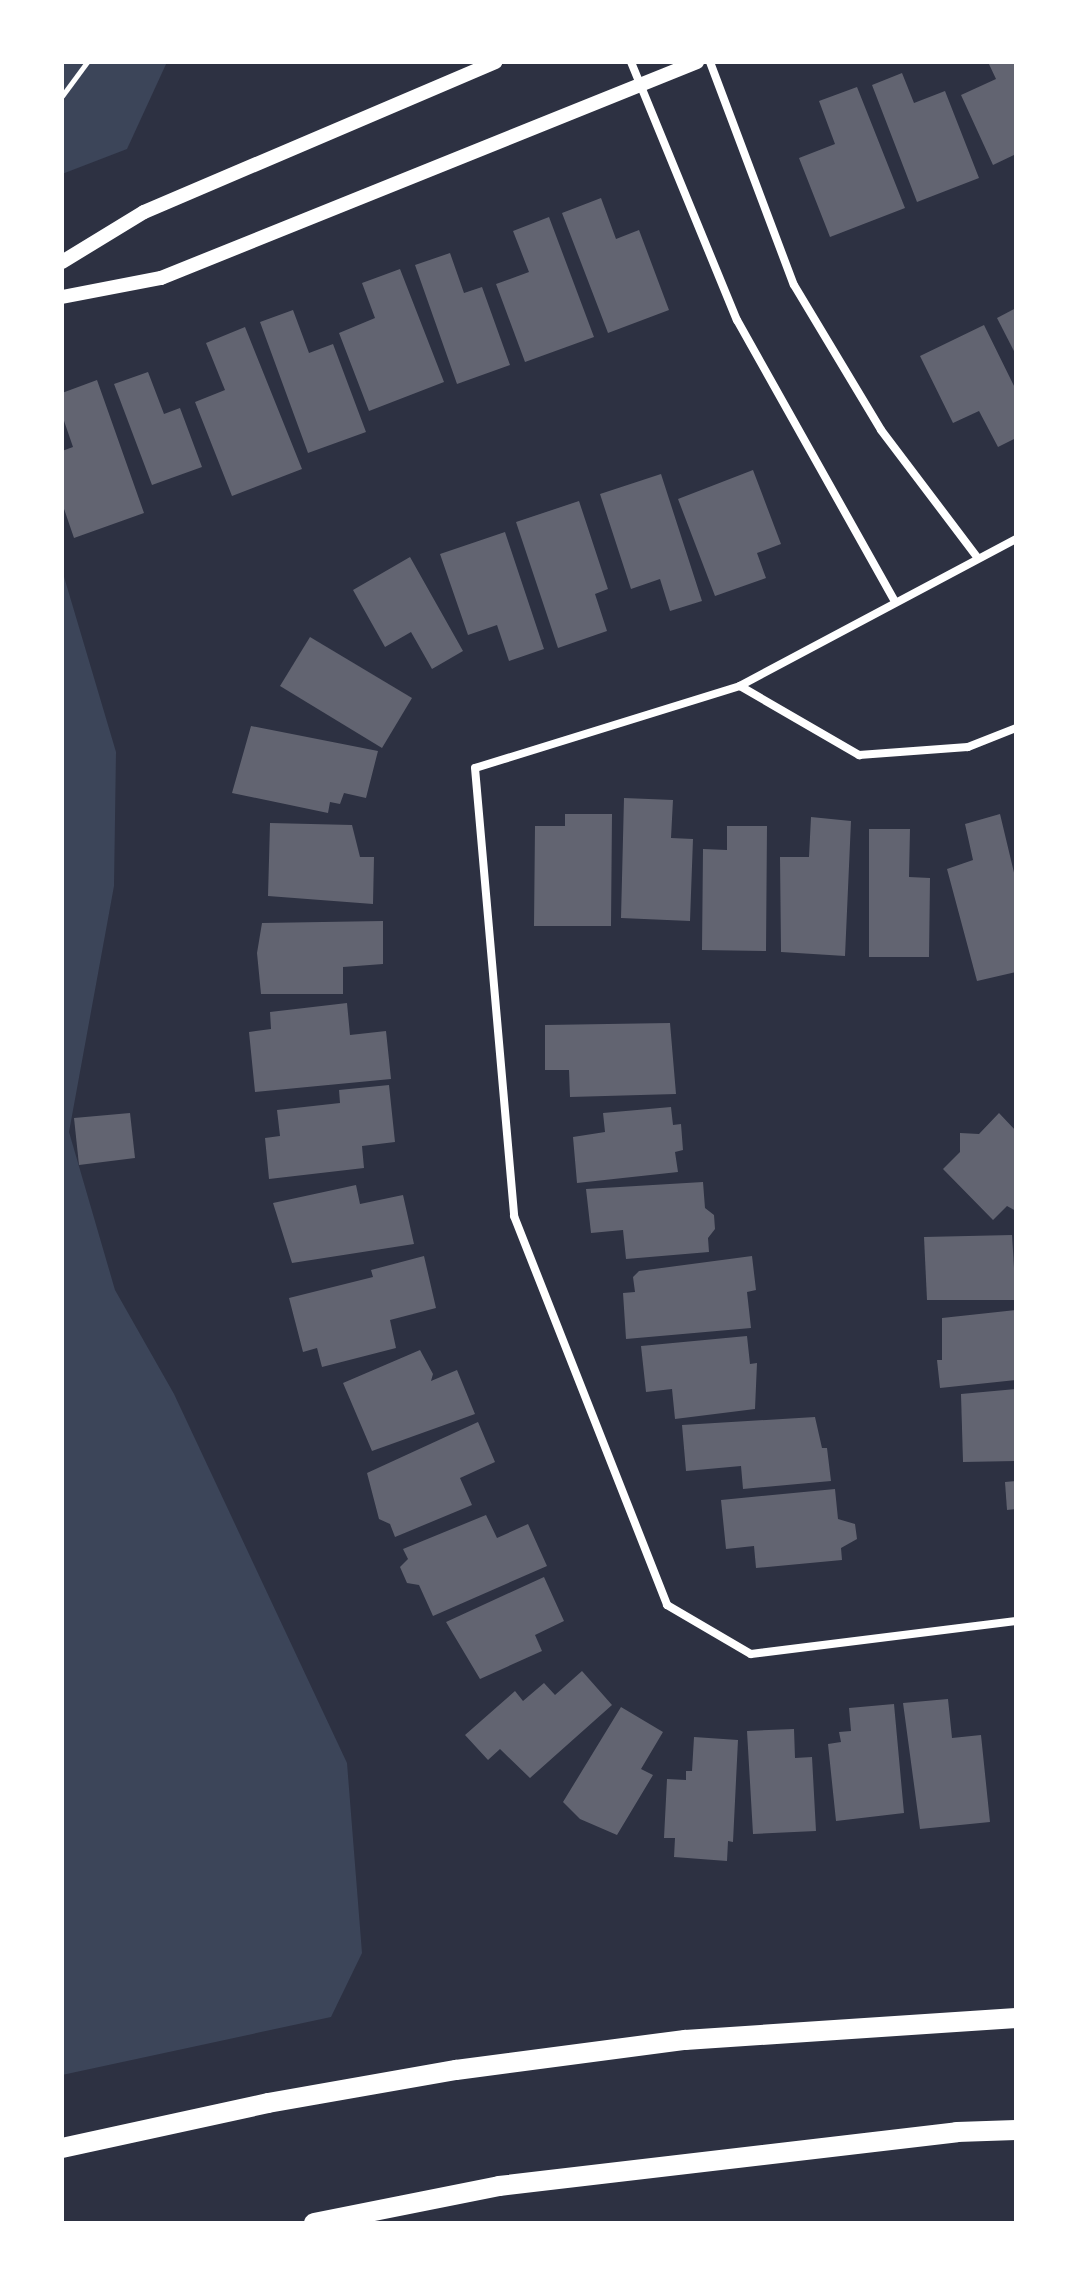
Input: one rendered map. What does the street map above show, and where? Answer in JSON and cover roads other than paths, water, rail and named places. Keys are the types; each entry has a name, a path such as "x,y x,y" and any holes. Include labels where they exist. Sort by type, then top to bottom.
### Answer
{"main road":[{"path":"62,2148 252,2106 456,2070 685,2040 1016,2018"},
{"path":"314,2223 499,2186 957,2132 1016,2130"}],"street":[{"path":"62,262 144,212 495,62"},
{"path":"631,62 737,320 894,600"},
{"path":"62,297 161,278 697,62"},
{"path":"710,62 794,285 881,430 977,557"},
{"path":"1016,539 894,600 740,686 475,768 514,1216 667,1605 751,1654 1016,1621"},
{"path":"740,686 859,755 968,747 1016,728"}]}
